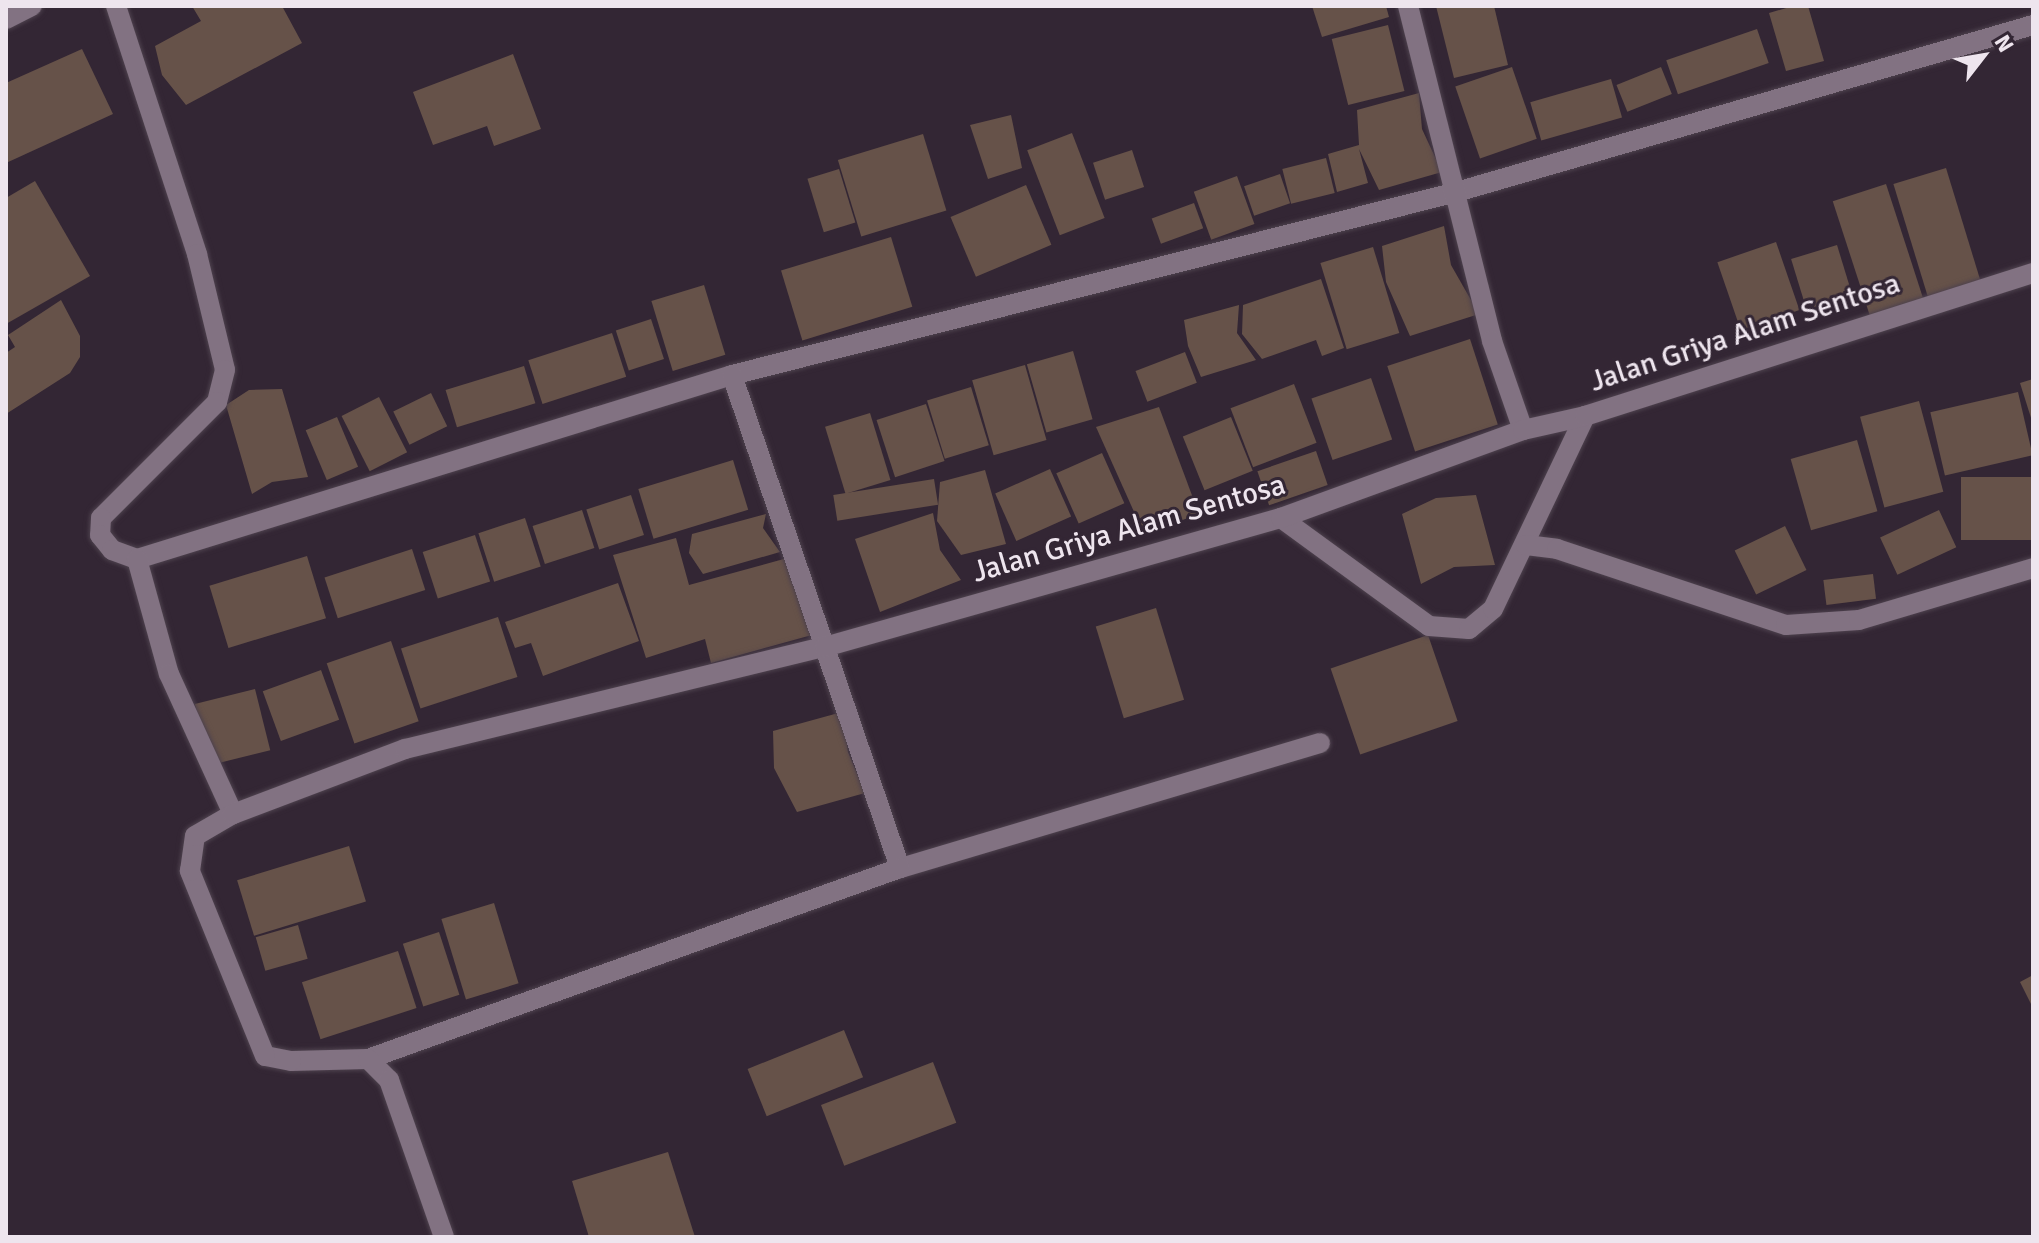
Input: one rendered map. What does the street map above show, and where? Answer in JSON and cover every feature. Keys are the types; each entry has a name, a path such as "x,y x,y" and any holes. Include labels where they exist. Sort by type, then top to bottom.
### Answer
{"street":[{"path":"6,19 32,6"},
{"path":"116,6 197,254 225,370 217,402 101,518 100,535 112,550 137,559 732,375 1453,193 2033,25"},
{"path":"1408,6 1492,341 1523,430"},
{"name":"Jalan Griya Alam Sentosa","path":"368,1059 272,1059 259,1047 190,871 195,836 233,814 405,749 825,647 1281,518 1523,430 1585,416 2033,273"},
{"path":"732,375 900,868"},
{"path":"1281,518 1429,626 1454,631 1469,629 1493,609 1585,416"},
{"path":"1526,545 1557,549 1786,625 1859,620 2033,568"},
{"path":"137,559 169,674 233,814"},
{"path":"444,1237 389,1080 368,1059 900,868 1320,743"}],"building":[{"path":"192,6 282,6 302,43 186,105 162,75 155,46 201,21"},
{"path":"1312,6 1386,6 1389,17 1322,37"},
{"path":"1436,6 1494,6 1508,65 1454,78"},
{"path":"1793,6 1808,6 1824,61 1786,71 1769,13"},
{"path":"1388,25 1404,91 1348,105 1332,39"},
{"path":"1757,29 1769,63 1678,94 1666,60"},
{"path":"82,49 113,114 6,163 6,83"},
{"path":"513,54 541,129 494,146 487,126 433,145 413,92"},
{"path":"1512,67 1537,139 1480,158 1455,87"},
{"path":"1661,67 1672,94 1627,112 1616,85"},
{"path":"1611,79 1622,117 1541,141 1530,102"},
{"path":"1419,93 1422,129 1442,172 1379,190 1359,149 1368,183 1337,192 1328,154 1359,145 1357,110"},
{"path":"1011,115 1022,168 988,179 970,125"},
{"path":"1072,133 1105,218 1060,235 1027,150"},
{"path":"923,134 946,211 861,237 838,160"},
{"path":"1132,150 1144,187 1105,200 1093,163"},
{"path":"1326,158 1335,193 1291,204 1282,169"},
{"path":"1946,168 1981,284 1929,300 1893,184"},
{"path":"839,169 855,223 824,232 807,179"},
{"path":"1280,174 1290,203 1254,216 1244,186"},
{"path":"1237,176 1254,224 1211,240 1194,192"},
{"path":"35,181 90,276 6,324 6,198"},
{"path":"1886,184 1923,298 1870,315 1833,201"},
{"path":"1026,185 1051,245 976,277 951,217"},
{"path":"1194,203 1203,228 1161,244 1152,218"},
{"path":"1444,226 1451,265 1479,314 1410,336 1386,282 1382,246"},
{"path":"891,237 912,307 802,340 781,271"},
{"path":"1776,242 1799,310 1741,330 1717,262"},
{"path":"1837,245 1853,299 1807,313 1791,259"},
{"path":"1373,247 1399,333 1347,349 1320,263"},
{"path":"1321,279 1344,348 1322,356 1316,340 1262,359 1242,334 1243,305"},
{"path":"704,285 725,355 673,371 651,301"},
{"path":"61,300 80,336 80,357 70,373 6,414 6,353 15,347 8,335"},
{"path":"1239,305 1237,333 1256,360 1201,377 1188,346 1184,320"},
{"path":"651,319 664,359 629,370 616,330"},
{"path":"612,333 626,377 543,404 528,360"},
{"path":"1470,339 1498,425 1415,451 1387,366"},
{"path":"1073,351 1093,419 1046,432 1027,364"},
{"path":"1185,352 1197,383 1147,402 1136,371"},
{"path":"1025,365 1046,440 994,455 972,380"},
{"path":"524,366 535,403 457,427 446,390"},
{"path":"1371,378 1392,439 1333,460 1311,399"},
{"path":"2033,379 2033,421 2032,421 2020,383"},
{"path":"1294,384 1317,443 1253,467 1231,408"},
{"path":"971,387 989,445 945,459 927,400"},
{"path":"282,389 308,477 272,482 252,494 226,405 249,390"},
{"path":"2018,392 2033,455 1945,476 1930,412"},
{"path":"431,393 447,426 409,445 393,411"},
{"path":"379,397 407,452 370,471 342,416"},
{"path":"1919,401 1943,492 1884,508 1860,417"},
{"path":"926,404 945,461 895,477 877,420"},
{"path":"1159,407 1199,514 1144,534 1096,427"},
{"path":"870,413 890,480 846,494 825,427"},
{"path":"337,417 358,467 327,480 306,430"},
{"path":"1231,417 1253,471 1205,490 1183,436"},
{"path":"1857,440 1877,511 1811,530 1791,459"},
{"path":"1316,451 1328,485 1269,505 1257,471"},
{"path":"1102,453 1124,503 1079,524 1056,473"},
{"path":"733,460 748,510 654,539 638,489"},
{"path":"1050,469 1071,517 1016,541 995,493"},
{"path":"985,470 1006,544 961,555 937,521 940,482"},
{"path":"1961,477 2033,477 2033,540 1961,540"},
{"path":"934,479 938,505 837,521 833,495"},
{"path":"631,495 644,535 599,549 586,510"},
{"path":"1476,495 1495,565 1454,567 1421,584 1402,514 1436,498"},
{"path":"582,510 594,548 545,564 533,526"},
{"path":"1939,510 1956,547 1897,575 1880,537"},
{"path":"933,513 940,550 961,580 880,612 855,539"},
{"path":"766,514 763,528 780,552 703,574 689,553 692,534"},
{"path":"525,518 541,567 494,582 478,533"},
{"path":"1785,526 1806,570 1756,595 1735,551"},
{"path":"475,535 490,582 438,599 423,552"},
{"path":"676,538 689,585 791,557 812,635 711,663 705,639 646,658 613,555"},
{"path":"412,549 425,590 338,618 325,577"},
{"path":"307,556 326,618 228,648 209,586"},
{"path":"1873,574 1876,599 1826,605 1823,580"},
{"path":"618,583 639,641 543,676 531,643 515,648 505,622"},
{"path":"1156,608 1184,700 1124,718 1096,626"},
{"path":"498,617 517,677 420,708 401,649"},
{"path":"1428,635 1458,721 1360,755 1331,669"},
{"path":"391,641 419,721 354,744 327,663"},
{"path":"321,670 339,720 281,741 263,691"},
{"path":"255,689 270,750 210,765 195,704"},
{"path":"842,712 848,752 865,793 797,812 774,768 773,731"},
{"path":"349,846 366,901 254,936 237,880"},
{"path":"494,903 519,983 466,999 441,919"},
{"path":"298,925 308,959 265,971 256,937"},
{"path":"439,932 459,995 423,1007 403,944"},
{"path":"398,951 417,1008 320,1039 302,982"},
{"path":"2033,975 2033,1008 2020,982"},
{"path":"844,1030 863,1077 767,1116 748,1069"},
{"path":"933,1062 956,1123 844,1166 821,1105"},
{"path":"668,1152 695,1237 589,1237 572,1181"}]}
